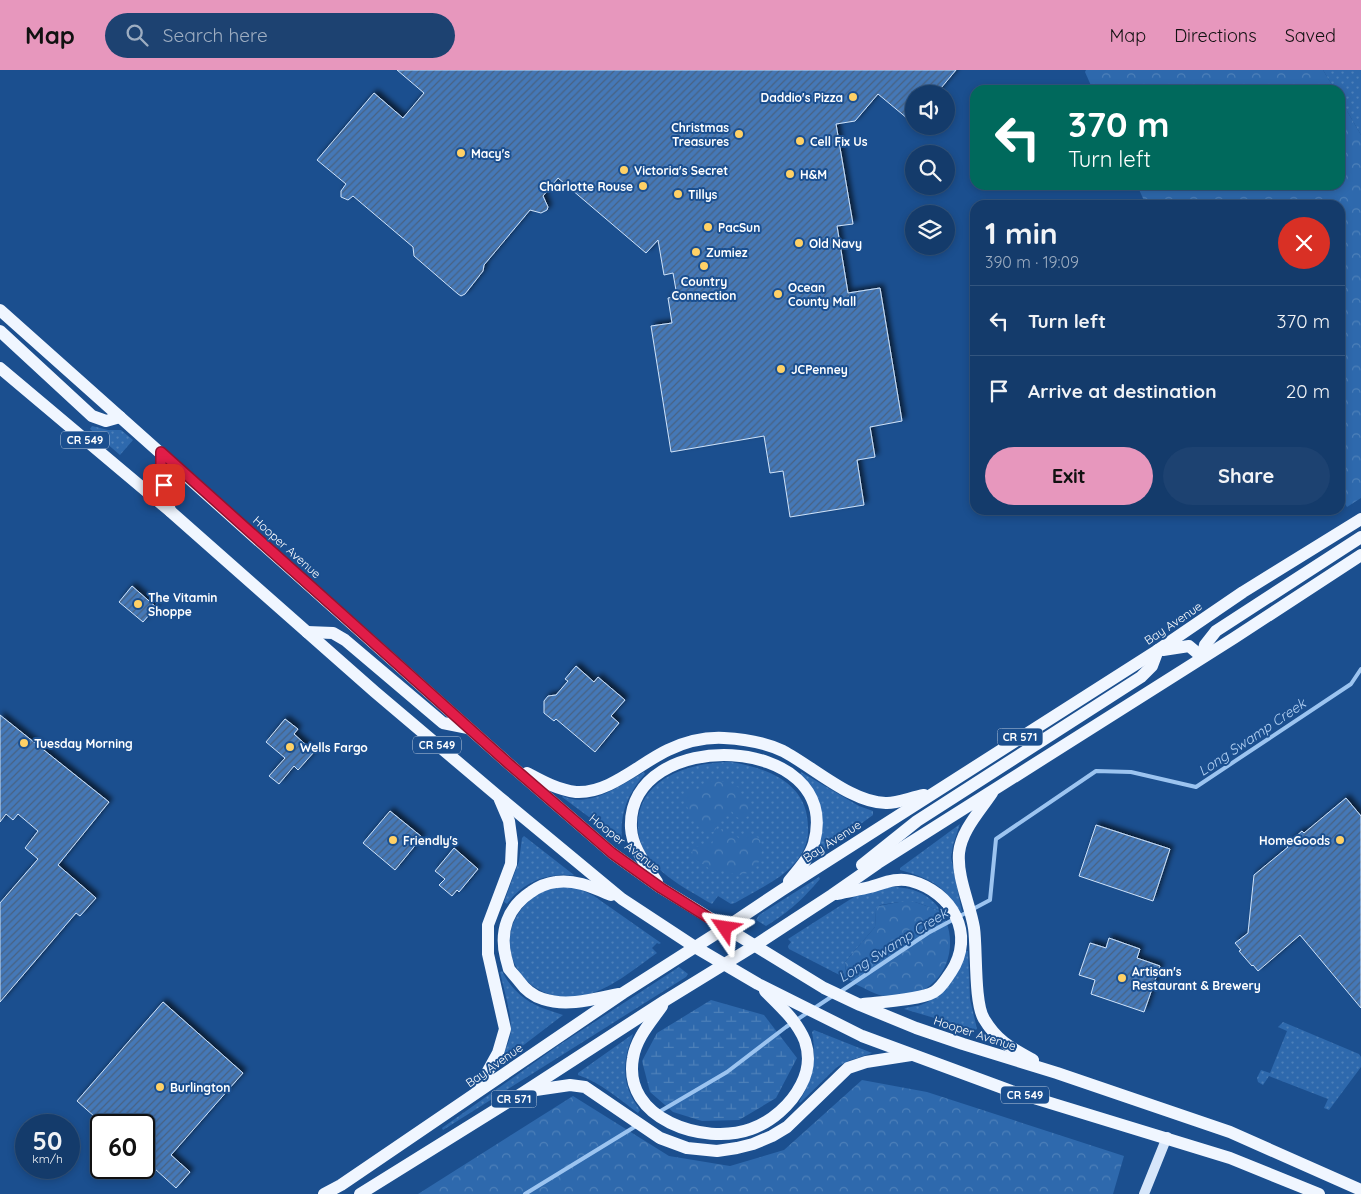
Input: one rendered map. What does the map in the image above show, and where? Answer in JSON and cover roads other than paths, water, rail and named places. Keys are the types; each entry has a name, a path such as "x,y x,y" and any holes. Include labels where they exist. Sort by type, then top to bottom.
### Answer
{"main road":[{"name":"Hooper Avenue","path":"0,310 509,764 612,853 661,888 824,988 857,1003 916,1028 1057,1073 1230,1132 1361,1190"},
{"path":"0,331 92,416 106,421 120,417"},
{"name":"CR 549","path":"0,368 170,511 499,798 622,899 695,947 758,984 862,1036 1011,1091 1230,1158 1319,1194"},
{"path":"161,452 161,472 170,511"},
{"name":"Bay Avenue","path":"324,1194 341,1185 623,993 1158,650 1243,592 1361,519"},
{"path":"832,895 866,861 917,822 1141,677 1152,666 1158,650 1189,646 1202,657 1205,645 1216,631 1361,537"},
{"name":"CR 571","path":"360,1194 754,946 878,863 1234,638 1361,555"},
{"path":"1201,622 1216,631 1234,638"},
{"path":"307,632 333,633 345,640 443,723 468,728"},
{"path":"509,764 550,785 578,792 589,791 611,784 668,750 690,742 710,738 723,738 758,741 783,751 861,799 887,803 931,794"},
{"path":"661,888 638,853 631,829 636,798 645,785 657,774 688,760 724,754 764,761 779,768 806,789 814,803 817,823 813,844 803,864 782,890"},
{"path":"995,789 965,834 959,852 960,868 974,929 980,1012 1005,1044 1057,1073"},
{"path":"476,1094 498,1053 505,1029 488,954 488,925 511,864 512,842 509,820 499,798"},
{"path":"832,895 889,881 912,881 939,894 947,901 962,934 961,948 954,967 943,984 933,992 910,998 857,1003"},
{"path":"622,899 588,885 573,882 555,882 538,887 524,897 513,909 505,925 503,945 509,968 524,988 541,999 556,1002 575,1002 623,993"},
{"path":"666,1000 640,1037 633,1058 632,1078 638,1095 662,1120 679,1127 700,1133 736,1132 750,1129 766,1121 787,1106 799,1090 806,1076 808,1058 805,1043 798,1029 788,1015 758,984"},
{"path":"524,1092 570,1086 585,1087 660,1138 687,1148 704,1151 737,1148 772,1136 787,1127 848,1068 866,1062 912,1055"}],"street":[{"path":"1144,1194 1166,1138"}],"waterway":[{"name":"Long Swamp Creek","path":"840,992 928,933 990,900 996,839 1096,771 1131,772 1196,787 1351,684 1361,669"},
{"name":"Long Swamp Creek","path":"659,1112 727,1072 786,1027 834,995"},
{"name":"Long Swamp Creek","path":"525,1194 636,1126"}],"place":[{"name":"Daddio's Pizza","path":"853,97"},
{"name":"Christmas Treasures","path":"739,134"},
{"name":"Cell Fix Us","path":"800,141"},
{"name":"Macy's","path":"461,153"},
{"name":"Victoria's Secret","path":"624,170"},
{"name":"H&M","path":"790,174"},
{"name":"Charlotte Rouse","path":"643,186"},
{"name":"Tillys","path":"678,194"},
{"name":"PacSun","path":"708,227"},
{"name":"Old Navy","path":"799,243"},
{"name":"Zumiez","path":"696,252"},
{"name":"Country Connection","path":"704,266"},
{"name":"Ocean County Mall","path":"778,294"},
{"name":"JCPenney","path":"781,369"},
{"name":"The Vitamin Shoppe","path":"138,604"},
{"name":"Tuesday Morning","path":"24,743"},
{"name":"Wells Fargo","path":"290,747"},
{"name":"Friendly's","path":"393,840"},
{"name":"HomeGoods","path":"1340,840"},
{"name":"Artisan's Restaurant & Brewery","path":"1122,978"},
{"name":"Burlington","path":"160,1087"}]}
